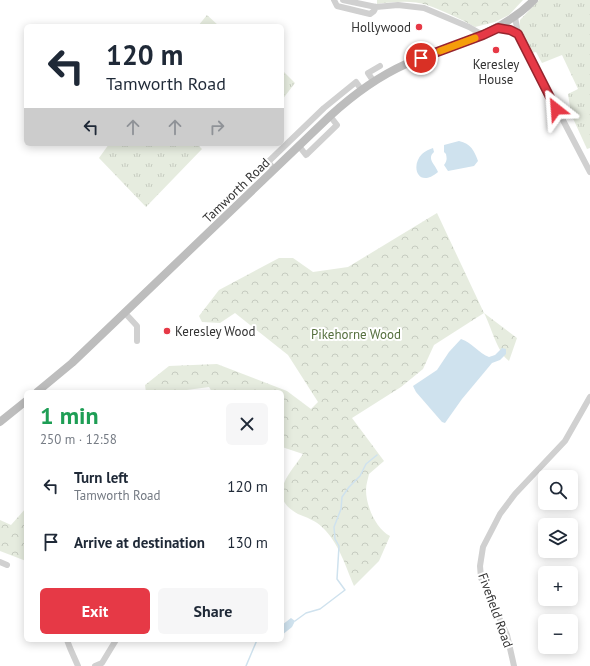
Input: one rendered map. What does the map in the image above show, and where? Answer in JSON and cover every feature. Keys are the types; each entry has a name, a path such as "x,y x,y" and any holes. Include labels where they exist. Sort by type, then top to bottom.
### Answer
{"main road":[{"name":"Tamworth Road","path":"39,390 72,363 274,169 361,89 406,64 466,42 498,28 515,17 534,0"},
{"path":"0,422 24,403"}],"street":[{"path":"334,0 337,6 370,14 376,7"},
{"path":"343,0 376,7 398,5 424,8 470,27 483,35"},
{"path":"515,17 518,34 590,172"},
{"path":"466,42 470,27"},
{"path":"498,28 510,30 518,34"},
{"path":"374,82 366,74 380,66"},
{"path":"274,169 268,162 324,108 356,82 361,89"},
{"path":"299,146 306,155 337,125 330,116"},
{"path":"124,313 137,326 137,341"},
{"name":"Fivefield Road","path":"514,666 507,635 481,578 480,566 483,547 500,514 515,494 565,441 590,397"},
{"path":"0,562 7,565"},
{"path":"68,642 78,666"},
{"path":"98,666 115,642"}],"green space":[{"path":"377,0 523,0 509,15 495,22 475,27 452,15 421,3 396,2 377,4"},
{"path":"539,0 590,0 590,148 587,149 571,114 568,94 578,89 562,55 542,63 536,52 532,53 519,28 520,20"},
{"path":"207,15 217,24 200,24"},
{"path":"284,72 295,83 284,97"},
{"path":"108,146 199,146 202,149 146,207 99,158"},
{"name":"Pikehorne Wood","path":"437,213 484,313 434,345 423,369 401,387 352,418 384,461 369,474 366,486 366,496 376,523 385,533 390,536 379,561 354,586 341,555 328,533 317,523 298,514 288,507 284,501 284,483 303,454 284,448 284,390 211,390 209,387 187,390 146,390 145,385 169,366 217,364 287,391 311,409 318,402 288,355 235,313 220,323 202,322 199,316 219,290 279,258 293,258 313,272 348,267"},
{"path":"484,313 517,338 509,361 501,352"},
{"path":"24,510 24,560 0,551 0,520 11,525"}],"water":[{"path":"459,141 472,148 478,161 474,166 448,171 444,165 447,159 444,152 444,145"},
{"path":"433,148 434,152 431,160 438,172 431,177 421,177 418,174 417,169 418,159 423,153"},
{"path":"461,339 489,357 495,355 502,348 506,349 506,354 500,360 492,363 462,399 445,423 442,422 416,392 413,386 437,370 449,352"},
{"path":"291,618 295,621 292,627 284,633 284,623"}],"waterway":[{"path":"295,621 306,613 320,609 345,590 337,579 339,546 335,539 334,527 341,509 342,497 360,476 366,464 377,455"},
{"path":"246,666 256,642"}],"slow traffic":[{"path":"440,51 475,38"}],"place":[{"name":"Hollywood","path":"419,27"},
{"name":"Keresley House","path":"496,50"},
{"name":"Keresley Wood","path":"167,331"}],"route":[{"path":"421,58 466,42 498,28 510,30 518,34 556,109"}]}
